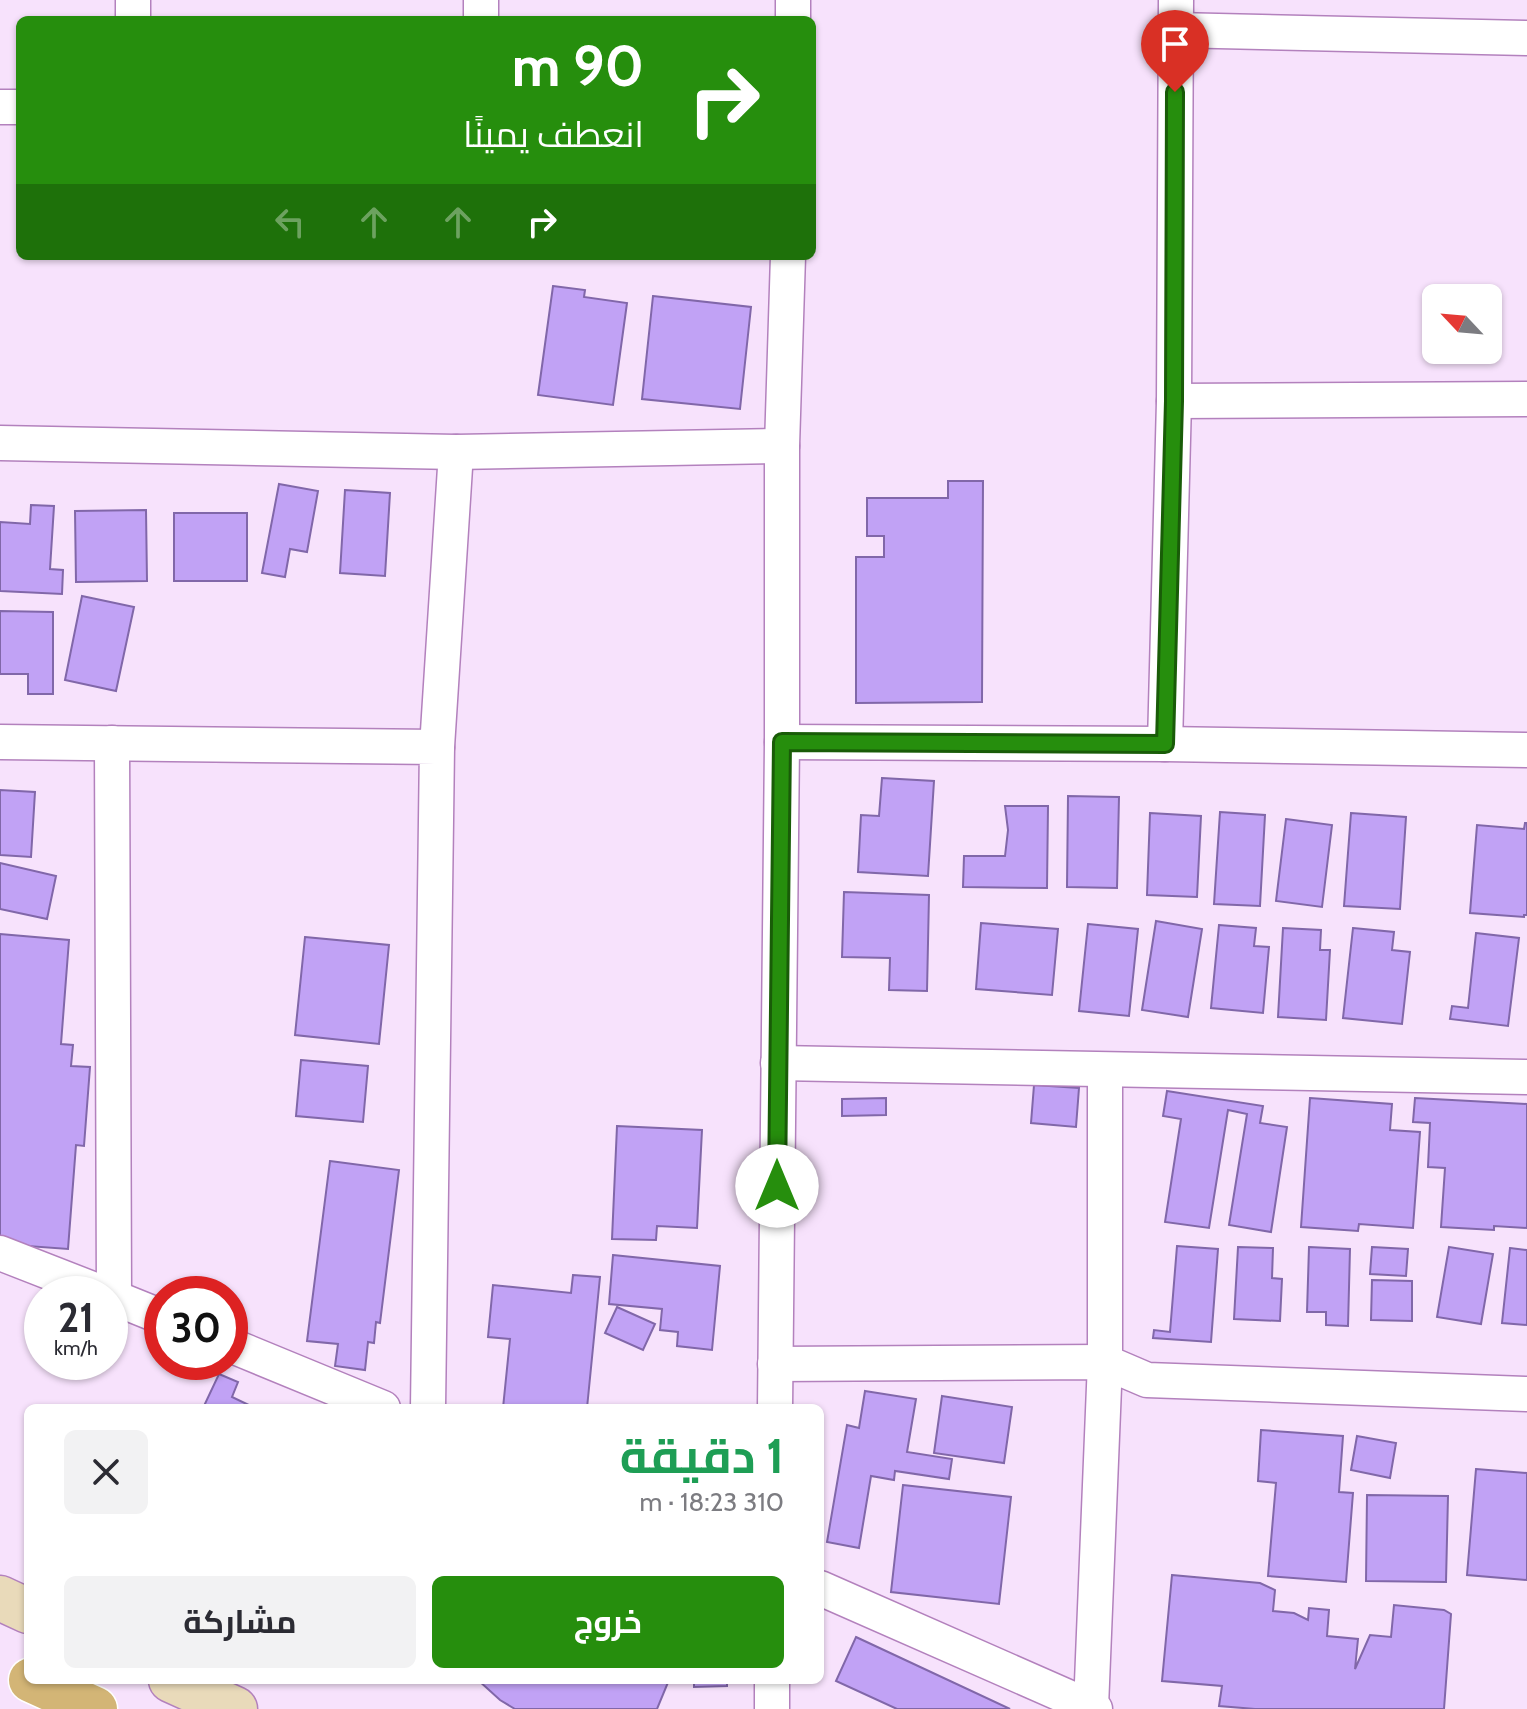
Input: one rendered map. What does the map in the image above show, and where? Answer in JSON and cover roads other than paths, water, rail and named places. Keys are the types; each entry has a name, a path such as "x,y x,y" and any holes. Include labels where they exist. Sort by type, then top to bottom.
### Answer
{"main road":[{"path":"0,1598 24,1609"},
{"path":"0,1666 24,1676"},
{"path":"41,1684 95,1709"},
{"path":"180,1684 235,1709"}],"street":[{"path":"1165,744 1174,401 1176,15 1527,38"},
{"path":"775,1404 782,446 788,260"},
{"path":"1174,401 1527,399"},
{"path":"0,443 456,452 782,446"},
{"path":"428,1404 437,747 456,452"},
{"path":"0,742 437,747"},
{"path":"782,742 1527,750"},
{"path":"110,1276 112,743"},
{"path":"778,1063 1527,1077"},
{"path":"824,1590 1093,1708 1105,1362 1105,1070"},
{"path":"0,1253 59,1276"},
{"path":"248,1352 373,1404"},
{"path":"775,1364 1105,1362 1147,1380 1527,1394"},
{"path":"772,1684 772,1709"}]}
